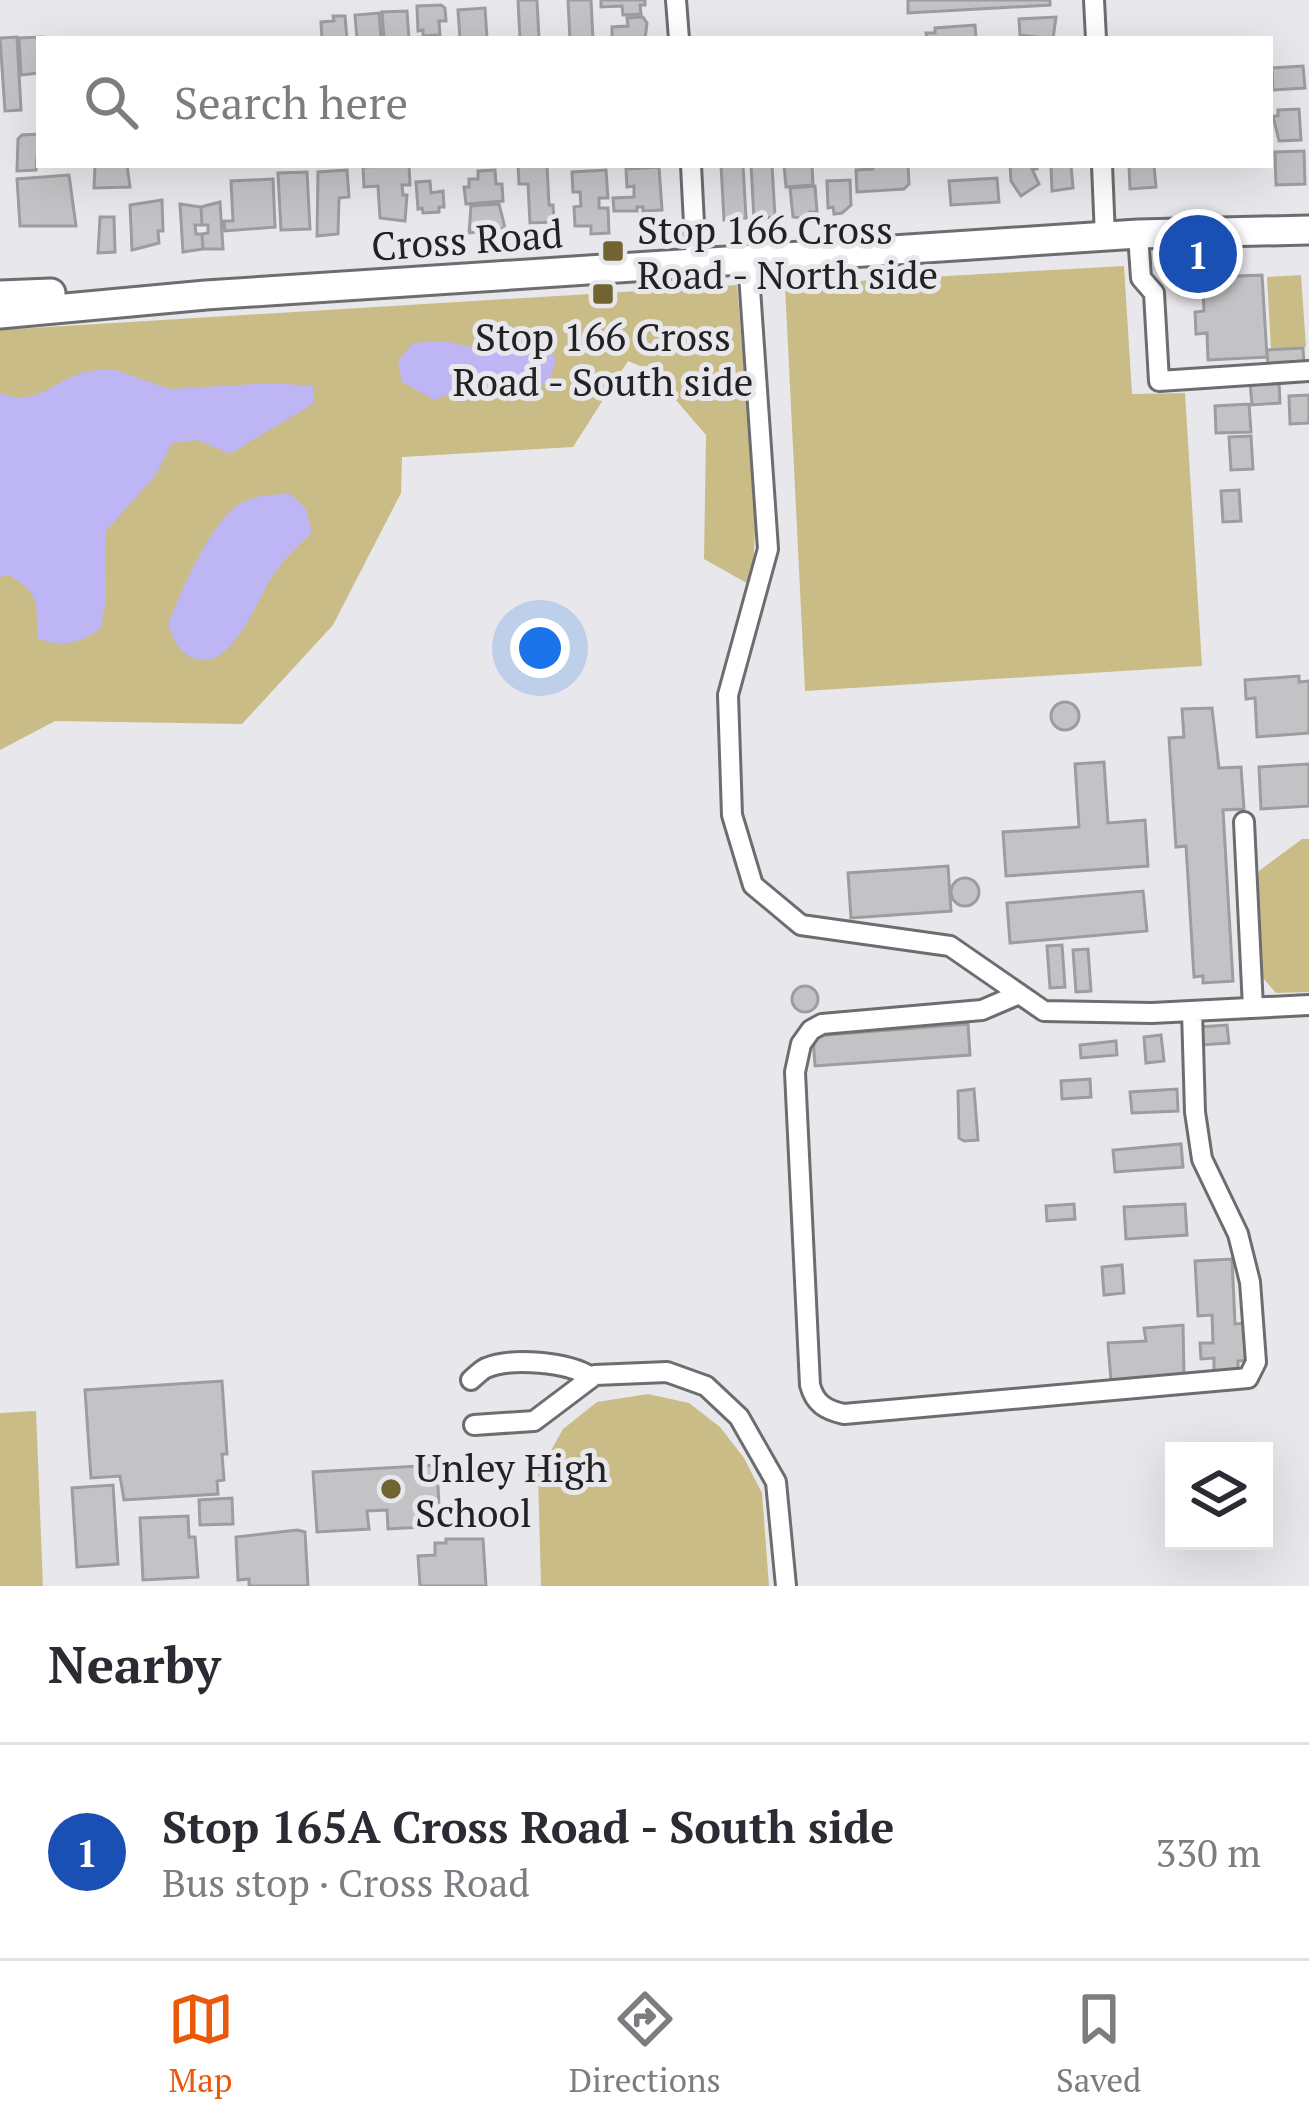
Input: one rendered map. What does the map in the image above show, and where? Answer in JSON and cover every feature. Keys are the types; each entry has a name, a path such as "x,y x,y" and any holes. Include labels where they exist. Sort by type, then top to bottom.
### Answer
{"highway":[{"name":"Cross Road","path":"0,314 206,295 1105,236 1309,230"},
{"name":"Cross Road","path":"0,295 206,295"}],"street":[{"path":"676,0 679,36"},
{"path":"1094,0 1096,36"},
{"path":"691,168 696,263"},
{"path":"1102,168 1105,236"},
{"path":"1138,234 1141,278 1154,293 1159,381 1309,370"},
{"path":"748,260 768,548 728,695 732,815 753,885 801,925 950,946 1044,1011 1309,1005"},
{"path":"1244,822 1253,1009"},
{"path":"1017,995 982,1010 822,1024 801,1044 794,1100 810,1385 813,1397 829,1411 868,1412 1249,1378 1256,1362 1248,1266 1202,1159 1195,1112 1192,1011"},
{"path":"471,1380 484,1368 547,1362 591,1377"},
{"path":"474,1425 534,1421 591,1377 616,1371 667,1372 706,1386 739,1418 776,1482 786,1586"}],"shaded area":[{"path":"1124,266 1132,394 1185,393 1202,666 805,691 785,285"},
{"path":"1301,275 1306,347 1271,349 1267,277"},
{"path":"737,285 756,513 752,586 704,559 706,435 650,370 628,361 573,447 402,457 401,493 333,625 242,724 55,721 0,750 0,330"},
{"path":"527,337 551,350 556,362 548,382 536,387 513,389 480,374 461,389 434,400 402,382 398,361 413,343 443,341 480,349 495,340"},
{"path":"112,369 170,389 271,383 313,386 313,404 230,454 198,440 172,443 155,476 105,532 106,599 101,628 71,642 38,639 32,595 9,575 0,577 0,393 33,396 82,373"},
{"path":"290,494 306,509 312,533 273,575 232,644 209,660 185,653 168,624 209,539 243,502"},
{"path":"1302,839 1309,839 1309,992 1276,993 1263,978 1257,881 1259,871"},
{"path":"648,1394 689,1403 720,1427 744,1458 762,1493 769,1586 541,1586 538,1474 563,1429 597,1402"},
{"path":"36,1411 43,1586 0,1586 0,1413"}],"building":[{"path":"518,0 537,0 539,36 520,36"},
{"path":"568,0 591,0 593,36 570,36"},
{"path":"601,0 645,0 645,5 640,5 641,14 623,15 622,6 601,7"},
{"path":"908,0 1050,0 1050,5 908,13"},
{"path":"441,5 446,21 439,21 440,35 423,36 423,30 418,31 417,6"},
{"path":"485,8 487,36 460,36 458,10"},
{"path":"407,11 409,36 384,36 382,12"},
{"path":"379,13 381,36 357,36 355,15"},
{"path":"333,16 345,16 347,36 322,36 321,22 334,21"},
{"path":"643,17 645,36 612,36 612,27 628,26 627,18"},
{"path":"1056,17 1053,36 1020,35 1019,19"},
{"path":"975,25 976,36 926,36 935,33 935,28"},
{"path":"17,37 21,110 5,111 0,38"},
{"path":"36,37 36,73 21,75 19,38"},
{"path":"1303,66 1305,88 1273,90 1273,68"},
{"path":"1299,109 1301,140 1279,141 1273,116 1278,116 1278,110"},
{"path":"36,134 36,170 17,171 22,135"},
{"path":"1304,151 1305,184 1276,185 1275,152"},
{"path":"95,168 127,168 130,187 94,188"},
{"path":"363,168 409,168 410,185 402,185 407,195 405,221 380,218 378,186 364,187"},
{"path":"518,168 547,168 554,222 530,223 528,184 519,184"},
{"path":"659,168 662,210 614,211 613,198 634,197 634,186 627,187 626,169"},
{"path":"721,168 743,168 746,218 724,220"},
{"path":"751,168 772,168 775,217 754,219"},
{"path":"784,168 812,168 813,185 786,187"},
{"path":"908,168 909,184 904,189 857,192 856,170"},
{"path":"1010,168 1037,168 1032,169 1039,184 1021,196 1011,181"},
{"path":"1051,168 1071,168 1073,188 1052,191"},
{"path":"1129,168 1154,168 1156,187 1130,189"},
{"path":"347,170 349,197 339,198 338,234 317,236 318,172"},
{"path":"495,170 503,201 466,204 464,187 469,187 469,179 478,179 478,171"},
{"path":"606,170 608,198 599,198 599,208 608,208 609,233 591,234 591,226 575,226 574,207 581,206 580,192 573,192 572,172"},
{"path":"307,172 310,229 281,230 278,173"},
{"path":"69,175 76,226 20,226 17,179"},
{"path":"997,178 999,202 951,205 949,181"},
{"path":"273,179 275,227 225,231 224,221 233,221 231,181"},
{"path":"850,180 851,205 834,214 833,207 828,208 827,181"},
{"path":"430,181 431,193 443,191 444,207 423,213 418,209 416,182"},
{"path":"815,186 817,212 810,212 811,219 793,217 790,188"},
{"path":"162,200 159,243 132,250 130,205"},
{"path":"220,202 223,249 203,249 202,234 208,233 208,225 202,225 201,207"},
{"path":"180,204 201,207 202,225 195,225 196,234 202,234 203,249 183,252"},
{"path":"499,204 505,228 469,233 471,206"},
{"path":"100,217 114,217 115,252 98,253"},
{"path":"1262,275 1267,357 1208,360 1207,333 1196,334 1195,312 1204,311 1203,290 1212,289 1212,277"},
{"path":"1303,348 1304,365 1268,367 1267,350"},
{"path":"1279,381 1280,403 1252,405 1250,382"},
{"path":"1309,395 1309,423 1290,424 1289,396"},
{"path":"1249,404 1251,432 1216,433 1215,406"},
{"path":"1251,436 1253,469 1231,470 1229,437"},
{"path":"1239,490 1241,521 1223,522 1221,491"},
{"path":"1299,676 1299,682 1309,681 1309,733 1257,737 1255,698 1246,699 1245,680"},
{"path":"1065,702 1075,706 1079,716 1075,726 1065,730 1055,726 1051,716 1055,706"},
{"path":"1212,708 1219,768 1241,767 1244,809 1223,810 1233,981 1203,983 1203,976 1194,977 1186,846 1176,847 1169,738 1184,737 1182,709"},
{"path":"1104,762 1108,823 1145,820 1148,866 1006,876 1003,832 1079,827 1075,764"},
{"path":"1309,764 1309,806 1261,809 1259,767"},
{"path":"948,866 951,911 851,918 848,873"},
{"path":"965,878 975,882 979,892 975,902 965,906 955,902 951,892 955,882"},
{"path":"1143,891 1147,931 1010,943 1007,903"},
{"path":"1062,945 1065,987 1050,988 1047,946"},
{"path":"1088,949 1091,991 1076,992 1073,950"},
{"path":"805,986 815,989 815,1009 805,1012 795,1009 792,999 795,989"},
{"path":"968,1024 970,1055 815,1066 813,1036"},
{"path":"1227,1025 1229,1043 1201,1045 1200,1027"},
{"path":"1161,1035 1164,1061 1146,1063 1144,1037"},
{"path":"1116,1041 1117,1055 1081,1058 1080,1045"},
{"path":"1090,1079 1091,1097 1062,1099 1061,1081"},
{"path":"974,1089 978,1140 964,1141 959,1138 958,1091"},
{"path":"1177,1089 1178,1111 1132,1113 1130,1092"},
{"path":"1181,1144 1183,1167 1115,1172 1113,1150"},
{"path":"1074,1204 1075,1219 1047,1221 1046,1206"},
{"path":"1185,1204 1187,1235 1126,1239 1124,1207"},
{"path":"1232,1259 1235,1324 1247,1323 1249,1360 1238,1361 1238,1370 1214,1371 1214,1358 1201,1359 1200,1343 1213,1343 1212,1315 1198,1316 1195,1261"},
{"path":"1122,1265 1124,1293 1104,1295 1102,1267"},
{"path":"1183,1325 1184,1376 1111,1381 1108,1343 1146,1341 1144,1328"},
{"path":"222,1381 227,1454 222,1454 224,1480 217,1481 218,1494 124,1500 120,1476 91,1478 85,1390"},
{"path":"437,1465 440,1526 388,1529 387,1510 367,1511 369,1529 317,1532 313,1472"},
{"path":"113,1485 118,1564 77,1567 72,1488"},
{"path":"232,1498 233,1524 200,1525 199,1500"},
{"path":"188,1516 198,1577 143,1580 140,1518"},
{"path":"305,1532 308,1586 249,1586 249,1579 238,1580 236,1537"},
{"path":"446,1539 483,1539 486,1586 420,1586 418,1556 435,1555 435,1543 446,1543"}],"place":[{"name":"Stop 166 Cross Road - North side","path":"613,251"},
{"name":"Stop 165A Cross Road - South side","path":"1198,254"},
{"name":"Stop 166 Cross Road - South side","path":"603,294"},
{"name":"Unley High School","path":"391,1489"}]}
